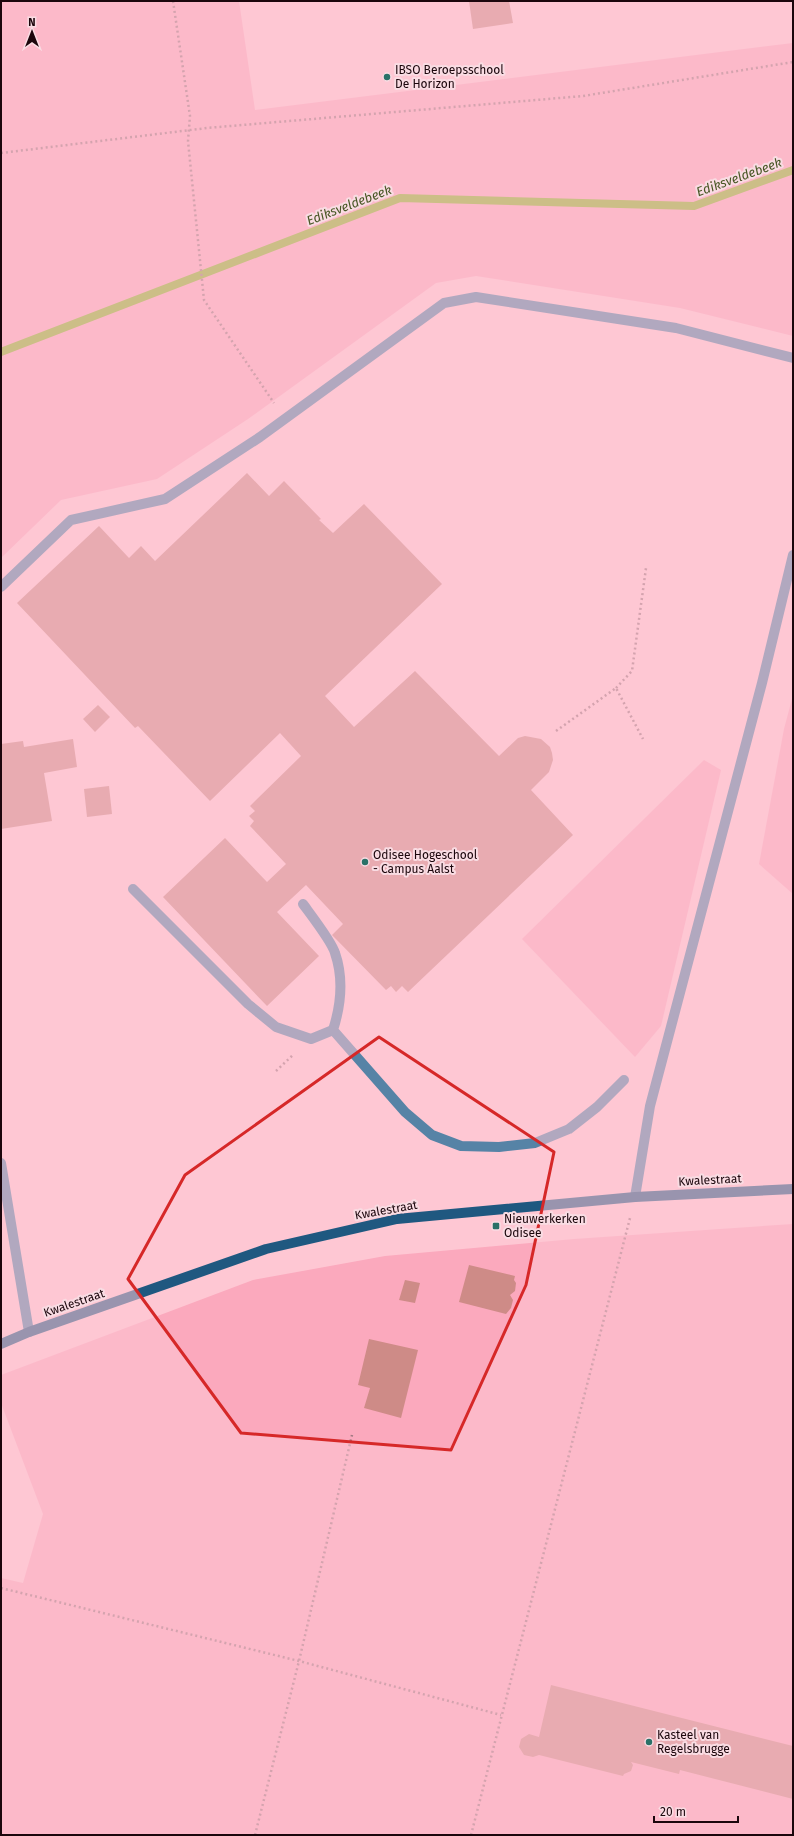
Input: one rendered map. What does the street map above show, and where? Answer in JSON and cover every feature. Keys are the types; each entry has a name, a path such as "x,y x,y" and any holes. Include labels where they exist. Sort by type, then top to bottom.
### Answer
{"street":[{"name":"Kwalestraat","path":"1,1344 29,1332 266,1249 397,1220 635,1197 793,1189"}],"lane":[{"path":"1,587 71,520 165,499 285,418 444,303 476,297 676,328 793,358"},
{"path":"635,1197 650,1106 762,683 793,555"},
{"path":"133,889 248,1004 276,1027 311,1039 333,1030"},
{"path":"303,904 335,952 341,989 339,1011 333,1030"},
{"path":"333,1030 405,1112 432,1135 461,1146 499,1147 535,1143 569,1129 597,1107 624,1080"},
{"path":"1,1163 29,1332"}],"path":[{"path":"173,1 190,116 188,141 204,300 285,418"},
{"path":"1,153 189,130 583,96 793,62"},
{"path":"556,731 616,688 632,671 646,568"},
{"path":"616,688 643,739"},
{"path":"471,1835 635,1197"},
{"path":"255,1835 299,1661 352,1435"},
{"path":"1,1588 299,1661 501,1715"}],"highlighted area":[{"path":"379,1037 554,1152 526,1285 451,1450 241,1433 128,1279 185,1175"}],"shaded area":[{"path":"1,1 239,1 255,110 793,43 793,336 680,308 476,276 436,283 248,419 157,479 61,500 1,558"},
{"path":"793,695 793,894 759,864 784,729"},
{"path":"704,760 721,770 661,1026 635,1057 522,939"},
{"path":"793,1224 793,1835 1,1835 1,1578 23,1583 43,1514 1,1403 1,1375 253,1280 385,1256 574,1239"}],"building":[{"path":"469,1 509,1 513,23 473,29"},
{"path":"247,473 269,496 284,481 321,519 319,520 333,533 364,504 442,584 325,696 354,727 415,671 499,756 518,738 525,736 541,739 550,747 552,753 553,760 549,772 531,790 573,835 408,992 402,986 396,992 391,986 386,990 332,935 343,924 306,885 277,912 319,956 267,1006 163,897 225,838 267,882 286,864 250,826 254,821 249,816 255,811 250,806 301,756 280,733 210,801 138,726 135,728 17,603 99,526 129,558 141,546 155,561"},
{"path":"98,705 110,717 95,732 83,719"},
{"path":"73,739 77,767 44,773 52,821 1,829 1,744 23,741 24,747"},
{"path":"109,786 112,814 87,817 84,789"},
{"path":"469,1265 515,1276 515,1291 510,1295 513,1300 511,1308 506,1314 459,1302"},
{"path":"405,1280 420,1283 415,1303 399,1300"},
{"path":"369,1339 418,1350 401,1418 364,1408 370,1388 358,1385"},
{"name":"Kasteel van Regelsbrugge","path":"551,1685 793,1746 793,1799 680,1770 679,1774 631,1762 633,1765 631,1771 623,1776 539,1755 533,1757 524,1755 519,1747 521,1739 529,1734 539,1737"}],"waterway":[{"name":"Ediksveldebeek","path":"1,352 400,198 694,206 793,170"}],"place":[{"name":"IBSO Beroepsschool De Horizon","path":"387,77"},
{"name":"Odisee Hogeschool - Campus Aalst","path":"365,862"},
{"name":"Nieuwerkerken Odisee","path":"496,1226"},
{"name":"Kasteel van Regelsbrugge","path":"649,1742"}]}
